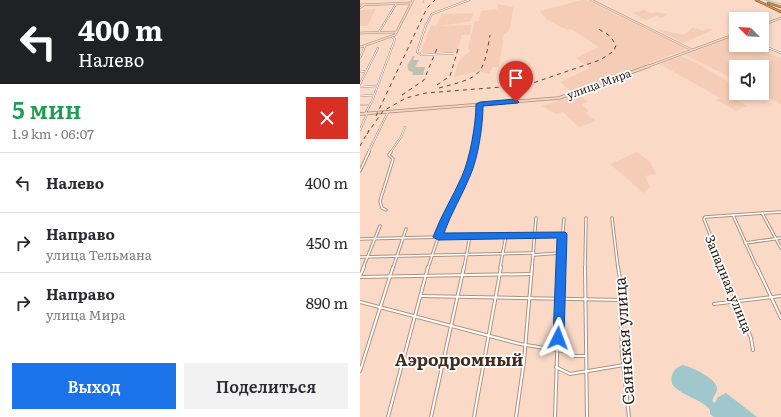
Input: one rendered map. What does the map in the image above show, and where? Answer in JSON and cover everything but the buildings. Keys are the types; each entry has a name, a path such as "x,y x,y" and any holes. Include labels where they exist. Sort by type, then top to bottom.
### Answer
{"highway":[{"path":"757,0 781,10"}],"main road":[{"path":"360,47 392,36 397,32 413,0"},
{"path":"591,0 693,50"},
{"path":"360,5 411,3"},
{"path":"769,22 781,18"},
{"path":"360,33 397,32"},
{"name":"улица Мира","path":"360,114 563,97 729,37"}],"street":[{"path":"449,54 419,55 417,52 426,24 433,14 469,0"},
{"path":"379,32 396,4"},
{"path":"360,8 364,5"},
{"path":"360,130 395,39 392,36"},
{"path":"360,58 365,46"},
{"path":"360,84 378,48"},
{"path":"769,48 781,53"},
{"path":"360,72 366,71"},
{"path":"360,87 377,86"},
{"path":"360,96 374,95"},
{"path":"388,417 431,256 445,217 467,175 480,121 480,104"},
{"path":"360,105 370,105"},
{"path":"360,171 388,112"},
{"path":"386,210 382,208 380,201 393,159 390,153 401,137 405,127"},
{"path":"781,212 733,215 781,318"},
{"path":"762,214 781,248"},
{"name":"Западная улица","path":"733,215 705,217 704,219 751,338 752,350"},
{"path":"516,417 524,361 524,343 536,234 536,218"},
{"path":"586,218 584,290 586,300 587,417"},
{"name":"Саянская улица","path":"612,218 623,300 622,317 624,365 629,417"},
{"path":"555,417 560,299 560,252 564,219"},
{"path":"380,226 360,276 531,274"},
{"path":"360,371 406,229"},
{"path":"360,239 562,234"},
{"path":"474,417 506,235"},
{"path":"431,417 464,274 470,236"},
{"path":"745,243 781,238"},
{"path":"360,257 534,254 560,252"},
{"path":"421,296 623,300"},
{"path":"714,304 781,296"},
{"path":"360,302 489,334 520,344 524,343 574,356 586,356"},
{"path":"556,367 570,374 624,365"}],"shaded area":[{"path":"586,0 687,49 572,92 560,82 590,68 576,58 598,47 571,29 567,30 546,19 540,11"},
{"path":"498,4 513,7 511,24 508,32 504,34 499,67 493,67 489,74 478,71 454,77 459,61 470,51 468,48 475,21 479,21 481,11 497,9"},
{"path":"376,9 367,26 360,26 360,10"},
{"path":"644,10 651,13 658,12 667,14 662,18 657,16 645,20 633,13"},
{"path":"473,13 471,21 440,26 471,25 470,35 462,35 457,52 420,53 431,26 436,26 442,14"},
{"path":"693,27 704,31 706,28 713,30 683,43 655,29 684,35"},
{"path":"729,38 729,52 765,52 781,58 781,104 769,98 769,60 729,60 729,77 685,55"},
{"path":"681,56 698,64 729,82 729,100 737,100 748,107 744,107 736,111 716,100 720,98 660,64"},
{"path":"577,94 588,102 582,105 589,111 585,113 596,121 579,127 563,112 556,114 542,106"},
{"path":"637,152 650,162 656,174 645,176 650,187 644,193 610,164"}],"green space":[{"path":"413,56 415,56 413,60 419,60 415,67 425,67 423,75 412,75 413,72 409,71 407,66"}],"water":[{"path":"683,365 698,371 713,381 717,389 712,401 715,403 718,397 726,393 757,417 714,417 710,414 710,410 706,406 681,392 672,384 673,372"}],"waterway":[{"path":"765,0 781,4"}],"railway":[{"path":"376,116 427,8 435,0"},
{"path":"367,134 383,111 406,98 426,93 527,85 600,60 614,51 616,45 610,36 597,28"},
{"path":"439,88 464,81 478,73 485,59 490,35"},
{"path":"402,95 424,80 438,46"},
{"path":"437,85 450,76 459,46"},
{"path":"360,146 369,130"}],"district":[{"name":"Аэродромный","path":"459,360"}],"route":[{"path":"516,102 480,104 480,121 467,175 452,201 438,237 562,234 560,252 558,338"}]}
